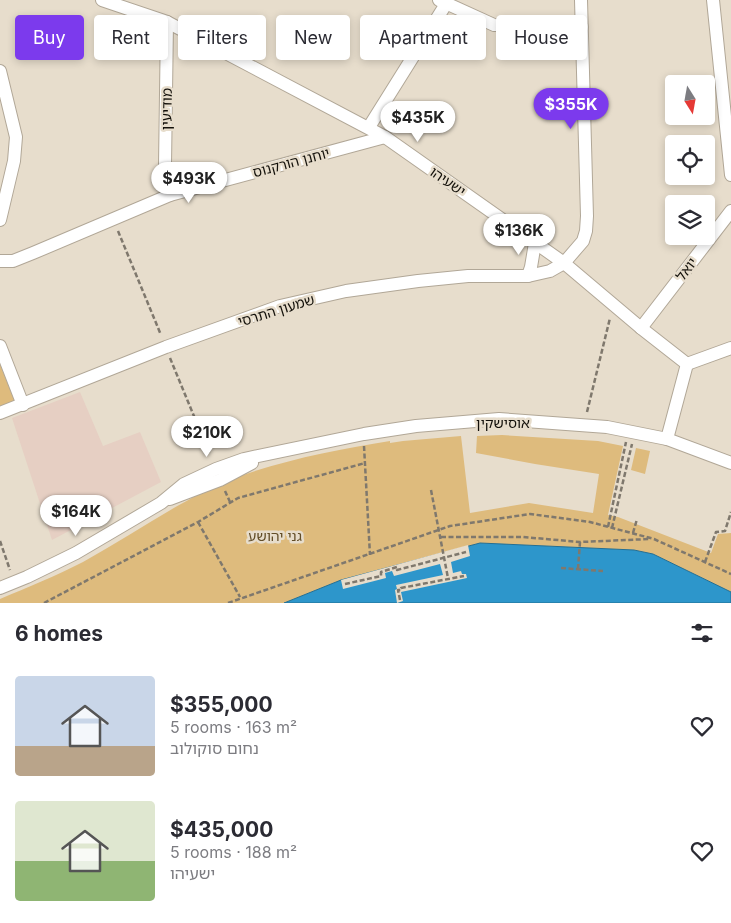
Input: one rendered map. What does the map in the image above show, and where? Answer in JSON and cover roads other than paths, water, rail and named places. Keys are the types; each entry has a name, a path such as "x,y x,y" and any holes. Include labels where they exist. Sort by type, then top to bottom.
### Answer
{"street":[{"name":"ישעיהו","path":"102,0 146,15"},
{"path":"581,0 582,15"},
{"path":"713,0 731,175"},
{"path":"369,127 443,2 496,25"},
{"name":"ישעיהו","path":"168,23 385,137 564,263 687,364"},
{"name":"מודיעין","path":"166,60 165,165 170,195"},
{"path":"564,263 583,241 586,231 583,60"},
{"path":"0,71 16,137 14,161 0,220"},
{"name":"יוחנן הורקנוס","path":"0,261 13,261 170,195 385,137"},
{"name":"יואל","path":"641,328 731,211"},
{"path":"528,276 535,243"},
{"name":"שמעון התרסי","path":"0,414 166,347 280,306 346,291 418,281 468,276 528,276 550,271 564,263"},
{"path":"0,346 23,405"},
{"path":"668,439 687,364 731,348"},
{"name":"אוסישקין","path":"0,588 76,553 161,503 184,484 216,469 244,459 364,434 416,426 499,419 607,427 668,439 731,463"}],"water":[{"path":"480,543 634,550 653,554 731,592 731,603 284,603 341,580"}],"park label":[{"name":"גני יהושע","path":"275,535"}]}
